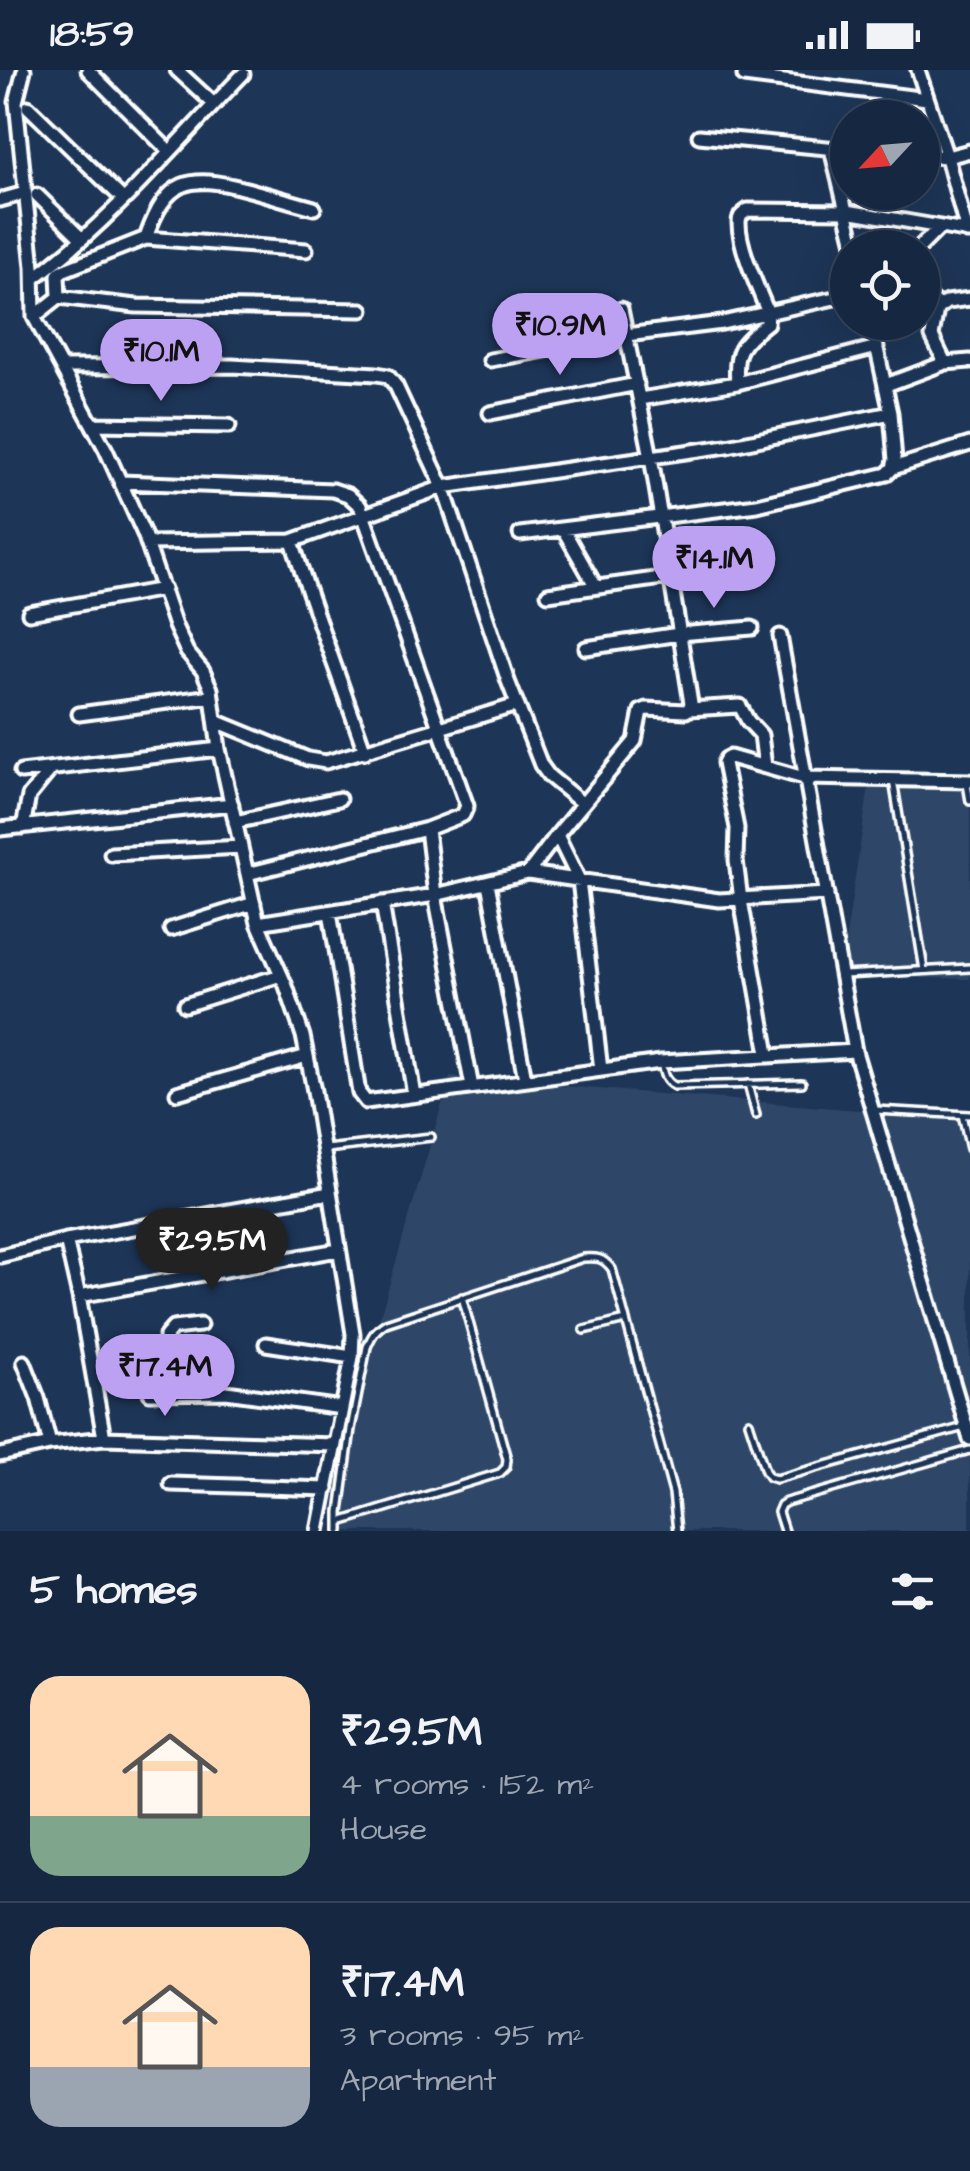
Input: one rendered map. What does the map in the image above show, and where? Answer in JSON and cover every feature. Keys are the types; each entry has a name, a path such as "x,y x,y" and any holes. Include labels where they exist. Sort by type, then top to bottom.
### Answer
{"street":[{"path":"24,70 16,102 31,194 34,317 92,424 148,542 174,626 187,652 203,671 212,696 258,923 303,1036 352,1334 352,1358 318,1531"},
{"path":"88,70 169,150"},
{"path":"177,70 214,104"},
{"path":"737,383 738,350 767,323 768,313 746,254 739,222 748,210 847,211 968,232 918,70"},
{"path":"34,278 123,199 243,74"},
{"path":"744,76 926,99"},
{"path":"28,107 123,199"},
{"path":"699,136 830,149"},
{"path":"940,157 970,152"},
{"path":"146,238 162,201 183,184 196,180 216,181 314,208"},
{"path":"959,203 970,190"},
{"path":"0,200 31,194"},
{"path":"31,194 82,239"},
{"path":"847,211 851,230"},
{"path":"60,297 58,275 62,271 146,238 306,250"},
{"path":"34,317 60,297 136,306 362,310"},
{"path":"490,360 626,334 704,326 830,298"},
{"path":"940,305 970,299"},
{"path":"621,309 651,458 689,709"},
{"path":"876,340 891,413 894,468"},
{"path":"934,340 945,363"},
{"path":"640,399 737,383 877,347"},
{"path":"886,386 945,363 970,361"},
{"path":"62,367 232,366 388,376 443,487 541,765 583,804"},
{"path":"490,413 637,384"},
{"path":"148,542 292,541 443,487 727,446 891,413"},
{"path":"92,424 229,426"},
{"path":"520,534 757,505 887,474 894,468 970,444"},
{"path":"120,482 332,490 348,495 360,506 467,806 463,815 427,829 247,874"},
{"path":"563,528 596,588"},
{"path":"292,541 366,752"},
{"path":"548,594 762,564"},
{"path":"29,613 164,589"},
{"path":"586,648 752,628"},
{"path":"780,636 855,1051 968,1433"},
{"path":"79,714 212,696"},
{"path":"216,721 326,762 517,705"},
{"path":"528,873 635,741 642,711 646,709 686,711 740,706 762,735 765,767"},
{"path":"21,772 220,749"},
{"path":"768,1054 741,900 737,828 724,762 730,757 804,778 968,782"},
{"path":"23,827 30,796 51,769"},
{"path":"235,822 339,798"},
{"path":"0,829 232,804"},
{"path":"427,829 435,895 472,1087"},
{"path":"557,834 579,880 601,1070"},
{"path":"111,854 241,847"},
{"path":"258,923 435,895 528,873 719,900 827,894"},
{"path":"488,883 525,1079"},
{"path":"171,929 254,903"},
{"path":"382,904 414,1095"},
{"path":"330,912 362,1099 366,1102 661,1062 855,1051"},
{"path":"185,1006 281,975"},
{"path":"177,1092 307,1056"},
{"path":"0,1256 66,1240 330,1193"},
{"path":"66,1240 104,1438"},
{"path":"79,1296 338,1250"},
{"path":"170,1392 166,1336 174,1328 200,1325"},
{"path":"266,1344 352,1358"},
{"path":"24,1362 50,1444"},
{"path":"150,1393 226,1392 342,1408"},
{"path":"0,1455 104,1438 335,1446"},
{"path":"171,1484 327,1489"}],"lane":[{"path":"892,780 924,970"},
{"path":"968,782 970,801"},
{"path":"841,975 970,968"},
{"path":"661,1062 664,1076 674,1086 802,1083"},
{"path":"748,1084 756,1115"},
{"path":"872,1110 966,1115 970,1149"},
{"path":"323,1150 431,1137"},
{"path":"340,1531 352,1429 372,1334 386,1323 462,1296 583,1258 598,1257 612,1269 673,1493 677,1531"},
{"path":"340,1522 500,1473 506,1467 462,1296"},
{"path":"584,1330 626,1320"},
{"path":"749,1422 764,1471 776,1479 968,1433"},
{"path":"784,1531 778,1512 786,1502 970,1450"}],"shaded area":[{"path":"870,780 970,783 970,979 840,976"},
{"path":"450,1077 970,1119 970,1531 335,1531 381,1313"}]}
